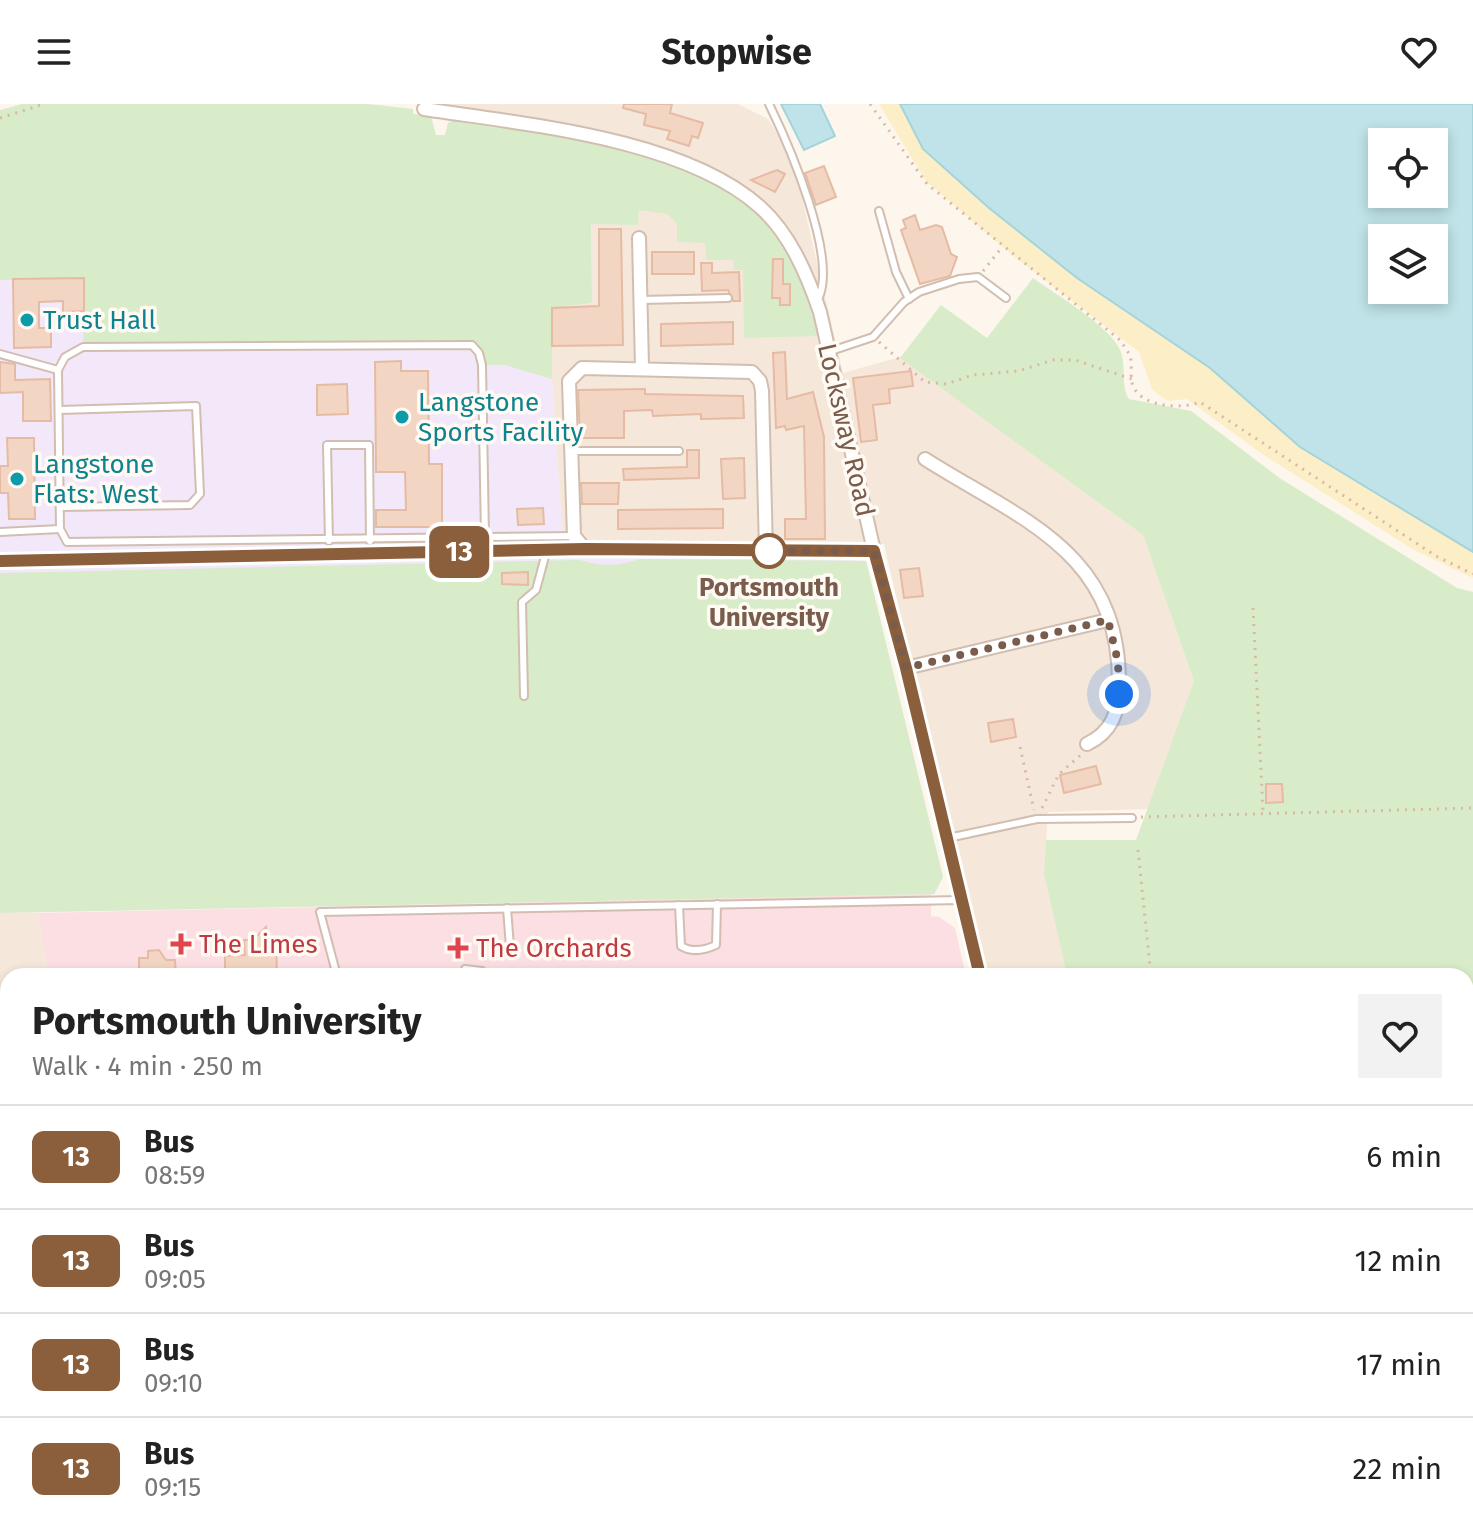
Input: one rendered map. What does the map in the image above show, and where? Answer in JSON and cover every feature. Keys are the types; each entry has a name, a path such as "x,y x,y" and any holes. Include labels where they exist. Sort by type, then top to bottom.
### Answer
{"street":[{"name":"Locksway Road","path":"424,109 600,138 707,174 753,201 774,223 798,261 816,302 874,551 906,668 978,968"},
{"path":"639,238 642,367"},
{"path":"766,551 760,381 743,369 642,367 582,368 569,381 574,536 585,549 766,551 874,551"},
{"path":"925,459 1070,553 1094,582 1108,620 1118,662 1118,701 1107,731 1087,744"},
{"path":"906,668 1108,620"}],"lane":[{"path":"769,104 796,161 808,199 822,267 823,286 816,302"},
{"path":"879,211 896,272 909,299"},
{"path":"828,352 873,337 909,299 959,279 978,277 1006,298"},
{"path":"641,300 728,298"},
{"path":"485,537 482,365 479,353 472,345 83,347 65,357 58,370 60,529 67,542 370,541 574,536"},
{"path":"0,354 58,370"},
{"path":"59,410 196,406 200,494 190,505 61,507"},
{"path":"329,541 327,445 369,445 370,541"},
{"path":"572,451 679,451"},
{"path":"0,532 60,529"},
{"path":"524,696 522,602 536,590 547,549"},
{"path":"0,561 585,549"},
{"path":"945,838 1037,819 1132,818"},
{"path":"335,968 320,912 961,900"},
{"path":"679,905 681,946 688,950 716,945 717,904"},
{"path":"507,908 510,947"}],"path":[{"path":"0,118 44,104"},
{"path":"870,104 927,184 1120,340 1130,356 1133,387 1140,395 1159,403 1188,406 1200,402 1436,556 1473,574"},
{"path":"978,277 1003,246"},
{"path":"873,337 925,382 946,384 973,375 1027,370 1064,360 1086,363 1132,379"},
{"path":"1253,608 1263,812"},
{"path":"1037,819 1059,774 1081,755 1087,744"},
{"path":"1020,747 1037,819"},
{"path":"1132,818 1473,808"},
{"path":"1138,850 1150,968"}],"shaded area":[{"path":"367,104 413,109 413,114 431,116 436,135 445,135 448,123 458,118 592,141 592,303 552,308 552,379 563,543 866,561 943,877 935,894 0,913 0,197"},
{"path":"421,104 738,104 768,119 787,149 797,177 843,373 900,357 1143,535 1194,681 1149,809 1048,812 1044,874 1065,968 982,968 884,544 563,543 552,379 552,308 592,303 591,224 638,190 737,257 819,336 799,277 771,227 611,146 562,125"},
{"path":"931,894 931,916 939,917 955,928 964,968 47,968 38,913"},
{"path":"0,913 38,913 47,968 0,968"}],"green space":[{"path":"22,104 367,104 413,109 413,114 431,116 436,135 445,135 448,123 458,118 572,137 652,157 689,170 723,187 766,219 795,267 819,336 744,338 743,270 734,270 733,260 706,260 705,243 677,242 677,224 668,214 639,210 638,225 591,224 592,303 552,308 552,379 505,365 482,365 472,345 83,347 84,278 0,280 0,110"},
{"path":"1033,278 1094,321 1114,341 1122,356 1129,399 1191,411 1281,479 1457,588 1473,592 1473,968 1065,968 1044,874 1046,840 1136,840 1194,681 1143,535 900,358 941,305 987,338"},
{"path":"640,559 866,561 943,877 934,894 0,913 0,573 580,560 610,565"}],"sand":[{"path":"879,104 900,104 913,129 1187,349 1327,455 1473,552 1473,578 1414,550 1259,452 1187,399 1169,401 1161,397 1152,389 1139,352 1012,255 926,181"}],"water":[{"path":"781,104 820,104 835,136 804,150"},
{"path":"900,104 1473,104 1473,552 1300,447 1210,368 1077,278 989,208 923,149"}],"building":[{"path":"624,104 672,104 670,113 703,123 698,138 692,136 689,146 667,139 670,131 644,125 646,114 623,108"},
{"path":"824,166 836,197 816,205 805,173"},
{"path":"777,170 785,174 775,192 751,180"},
{"path":"915,215 920,230 936,225 942,227 951,254 957,257 950,276 920,284 901,230 906,228 903,220"},
{"path":"599,229 621,229 623,345 552,346 552,308 599,306"},
{"path":"652,252 694,252 694,274 652,274"},
{"path":"773,259 783,259 783,284 790,284 790,305 780,305 780,298 772,298"},
{"path":"701,263 712,263 712,273 739,272 740,301 733,301 728,290 702,291"},
{"name":"Trust Hall","path":"84,278 84,311 63,312 63,301 39,302 39,328 51,328 51,347 14,348 13,279"},
{"path":"733,322 733,344 661,346 661,324"},
{"path":"785,352 787,399 813,392 824,437 825,539 785,539 785,519 806,519 804,426 786,430 785,426 776,428 773,353"},
{"name":"Langstone Sports Facility","path":"401,361 401,371 428,371 429,464 442,464 442,527 376,527 376,510 406,510 405,472 376,472 375,362"},
{"path":"0,362 15,364 15,380 50,379 51,421 23,421 23,392 0,393"},
{"path":"911,371 913,386 889,389 890,403 873,405 877,440 861,442 853,378"},
{"path":"347,384 348,414 317,415 317,385"},
{"path":"645,389 645,394 743,396 744,418 701,419 701,414 653,416 652,410 624,411 624,438 580,438 578,390"},
{"name":"Langstone Flats: West","path":"7,438 34,438 35,519 9,519 8,493 0,493 0,466 8,466"},
{"path":"687,450 699,450 699,478 624,480 623,469 687,467"},
{"path":"744,458 745,498 723,499 721,459"},
{"path":"581,483 619,483 618,504 582,504"},
{"path":"543,508 544,524 518,525 517,509"},
{"path":"723,509 723,528 618,529 618,510"},
{"path":"919,568 923,596 904,598 900,570"},
{"path":"528,572 528,585 502,584 502,573"},
{"path":"1013,719 1016,737 991,742 988,723"},
{"path":"1096,766 1101,784 1064,793 1060,775"},
{"path":"1266,784 1282,784 1283,802 1266,803"},
{"path":"266,927 267,940 276,940 277,968 225,968 225,956 245,955 244,940 253,940"},
{"path":"159,950 166,960 175,960 176,968 139,968 139,958 148,958 148,951"}],"bus line":[{"name":"13","path":"0,561 585,549 874,551 906,668 978,968"}],"place":[{"name":"Trust Hall","path":"27,320"},
{"name":"Langstone Sports Facility","path":"402,417"},
{"name":"Langstone Flats: West","path":"17,479"},
{"name":"Portsmouth University","path":"769,551"},
{"name":"The Limes","path":"181,944"},
{"name":"The Orchards","path":"458,948"}],"route":[{"path":"769,551 766,551 874,551 906,668 1108,620 1118,662 1119,694"}]}
